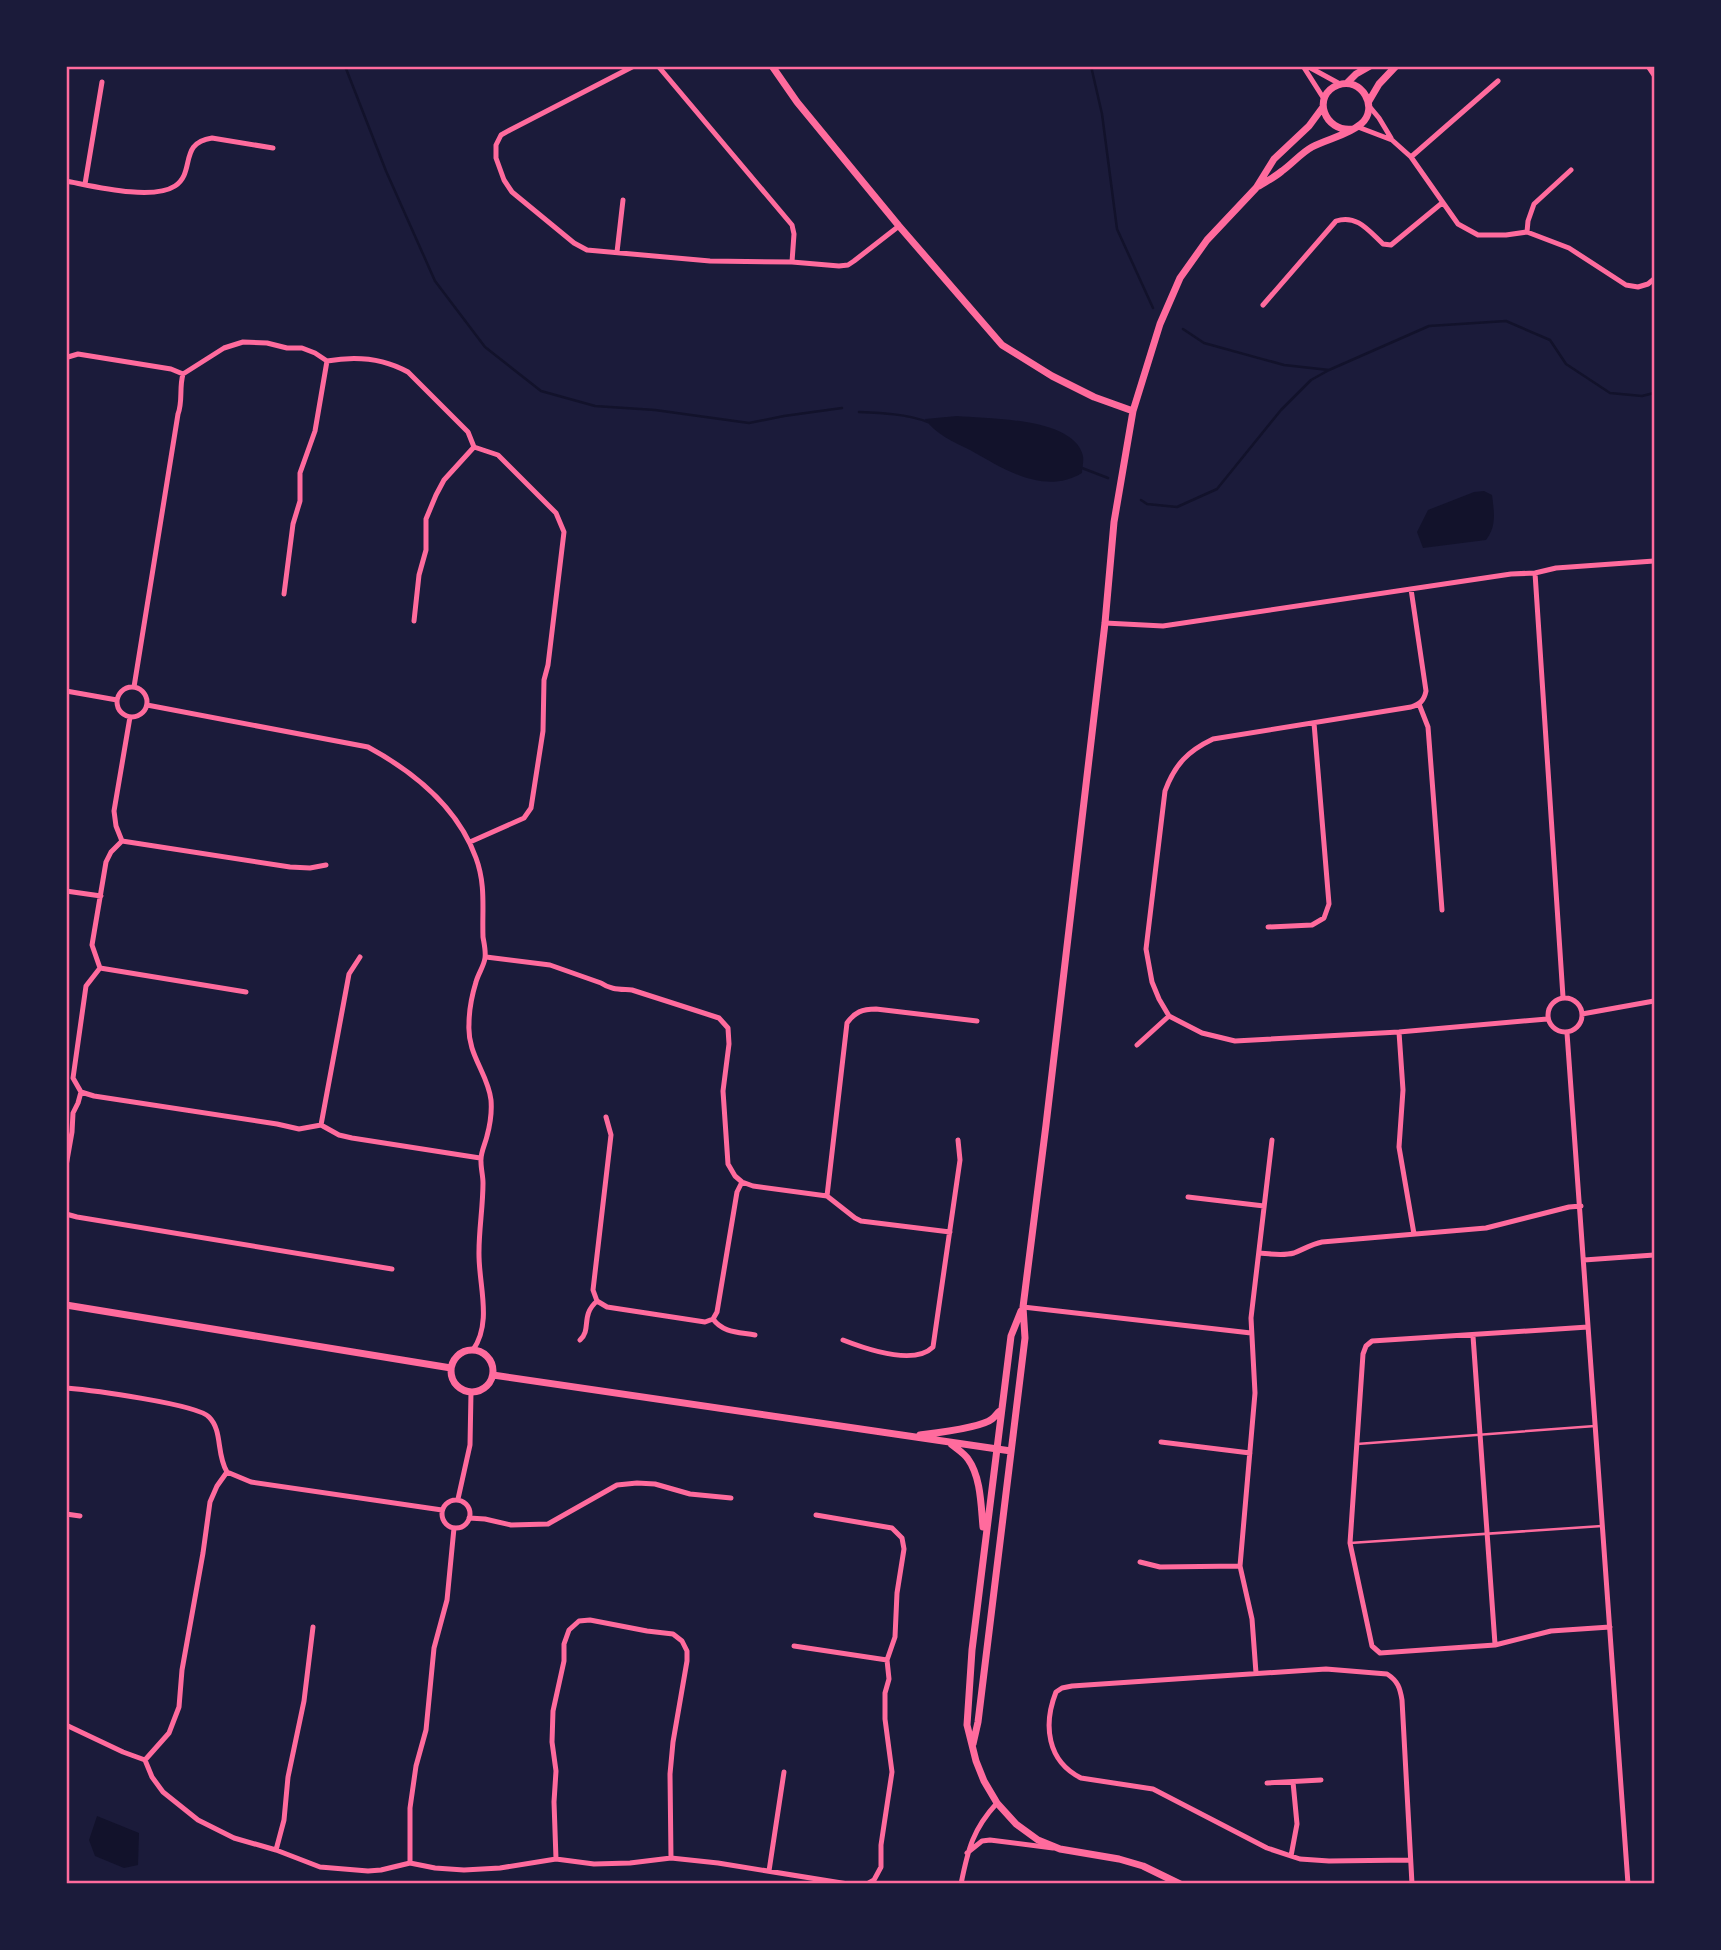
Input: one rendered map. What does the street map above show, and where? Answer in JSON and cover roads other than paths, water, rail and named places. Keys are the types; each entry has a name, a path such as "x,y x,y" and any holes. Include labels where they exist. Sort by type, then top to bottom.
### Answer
{"street":[{"path":"634,66 500,135 496,145 496,158 504,180 512,192 574,243 587,250 710,261 792,262 839,266 848,265 899,226"},
{"path":"658,66 792,225 792,262"},
{"path":"772,66 797,102 899,226 1002,345 1052,376 1094,397 1133,411"},
{"path":"1305,66 1343,84 1361,89 1392,140 1411,157 1458,224 1478,234 1506,235 1527,232 1569,248 1626,285 1638,287 1654,279"},
{"path":"1305,66 1324,103 1324,114 1333,125 1346,130 1355,128 1392,140"},
{"path":"972,1744 979,1709 1025,1338 1023,1307 1105,624 1118,494 1133,411 1160,324 1180,278 1207,240 1256,188 1274,159 1303,133 1328,93 1370,66"},
{"path":"1256,188 1282,172 1309,149 1355,128 1367,118 1369,104 1379,84 1396,66"},
{"path":"1648,66 1654,75"},
{"path":"1411,157 1498,81"},
{"path":"85,184 102,82"},
{"path":"66,181 135,193 167,189 176,185 182,177 194,144 202,139 212,138 274,148"},
{"path":"1527,232 1534,204 1571,170"},
{"path":"617,252 623,200"},
{"path":"1263,305 1336,221 1346,218 1356,220 1383,244 1391,245 1441,203"},
{"path":"135,687 178,414 182,404 180,384 183,374 224,348 243,342 302,348 327,361 356,357 396,365 408,372 468,432 474,447 498,455 556,513 564,532 544,680 543,731 531,808 524,818 470,842"},
{"path":"66,359 78,354 172,369 183,374"},
{"path":"284,594 293,524 300,501 300,473 316,431 327,361"},
{"path":"414,621 419,575 426,550 426,519 444,480 474,447"},
{"path":"1105,624 1163,626 1556,568 1654,561"},
{"path":"1535,573 1563,998"},
{"path":"1411,589 1426,691 1425,699 1419,704 1213,739 1198,746 1181,760 1171,774 1165,791 1146,949 1152,982 1169,1016 1202,1033 1235,1041 1399,1032 1548,1019"},
{"path":"135,687 146,695 147,705 143,713 130,717 118,709 117,700 121,691 135,687"},
{"path":"66,691 117,700"},
{"path":"1419,704 1428,727 1441,910"},
{"path":"147,705 369,747 417,779 442,802 470,842 482,877 486,957 475,984 469,1035 491,1100 491,1115 480,1158 484,1180 479,1253 484,1318 480,1340 473,1350"},
{"path":"122,841 114,811 130,717"},
{"path":"1268,927 1312,925 1324,919 1329,904 1314,723"},
{"path":"122,841 290,867 310,868 326,865"},
{"path":"100,968 92,945 106,862 122,841"},
{"path":"66,891 101,897"},
{"path":"321,1125 349,974 360,957"},
{"path":"486,957 550,965 608,988 632,990 719,1018 728,1028 729,1044 723,1091 728,1164 735,1176 753,1186 827,1196 861,1220 950,1232"},
{"path":"100,968 246,992"},
{"path":"100,968 86,986 73,1078 81,1092 299,1129 321,1125 339,1135 352,1138 480,1158"},
{"path":"1563,998 1575,1000 1582,1014 1579,1026 1567,1033 1555,1030 1548,1019 1549,1007 1563,998"},
{"path":"1582,1014 1654,1001"},
{"path":"827,1196 847,1023 853,1014 863,1009 876,1009 977,1021"},
{"path":"1137,1045 1169,1016"},
{"path":"1399,1032 1403,1090 1399,1147 1413,1234"},
{"path":"1567,1033 1628,1884"},
{"path":"66,1166 73,1113 81,1092"},
{"path":"606,1117 611,1135 593,1290 597,1301 607,1307 705,1322 713,1319 717,1312 737,1192 742,1182"},
{"path":"843,1340 865,1348 914,1357 933,1347 960,1160 958,1140"},
{"path":"1256,1673 1252,1619 1240,1566 1255,1393 1251,1318 1272,1140"},
{"path":"1188,1197 1264,1206"},
{"path":"1259,1253 1282,1255 1322,1242 1486,1228 1581,1206"},
{"path":"66,1214 392,1269"},
{"path":"1584,1261 1654,1255"},
{"path":"580,1340 586,1333 586,1318 590,1308 597,1301"},
{"path":"66,1306 451,1368"},
{"path":"1023,1307 1251,1333"},
{"path":"1023,1307 1011,1336 1001,1409 972,1650 967,1725 980,1771 997,1802 1025,1831 1060,1849"},
{"path":"713,1319 725,1330 755,1335"},
{"path":"1588,1327 1372,1341 1366,1346 1363,1354 1350,1543 1372,1646 1380,1653 1495,1644 1551,1631 1610,1627"},
{"path":"1473,1336 1495,1644"},
{"path":"467,1350 486,1355 493,1368 487,1386 471,1392 458,1386 451,1368 456,1357 467,1350"},
{"path":"492,1375 1011,1451"},
{"path":"66,1388 192,1408 208,1415 218,1429 221,1462 227,1472 251,1482 442,1510"},
{"path":"458,1500 470,1445 471,1392"},
{"path":"909,1437 986,1423 1001,1409"},
{"path":"949,1442 963,1452 973,1469 985,1542"},
{"path":"1161,1442 1250,1453"},
{"path":"145,1760 169,1733 179,1707 182,1670 210,1502 227,1472"},
{"path":"470,1518 511,1525 548,1524 617,1485 638,1483 655,1484 690,1494 731,1498"},
{"path":"458,1500 469,1507 470,1518 462,1527 454,1528 444,1523 442,1510 449,1501 458,1500"},
{"path":"66,1514 80,1516"},
{"path":"816,1515 892,1528 902,1538 904,1549 897,1593 895,1637 887,1660 889,1678 885,1718 892,1772 881,1845 881,1867 867,1884"},
{"path":"410,1863 410,1808 416,1766 426,1730 434,1648 447,1600 454,1528"},
{"path":"1140,1562 1160,1567 1240,1566"},
{"path":"556,1859 553,1711 564,1661 564,1644 569,1630 579,1621 590,1620 673,1634 682,1641 687,1651 672,1752 671,1858"},
{"path":"276,1850 284,1820 288,1777 304,1701 313,1627"},
{"path":"794,1646 887,1660"},
{"path":"1410,1860 1329,1861 1291,1856 1267,1848 1153,1789 1081,1777 1065,1766 1051,1747 1049,1730 1056,1692 1062,1688 1326,1669 1387,1674 1400,1687 1402,1700 1412,1884"},
{"path":"66,1725 145,1760 152,1777 163,1792 198,1820 234,1838 320,1867 381,1870 410,1863 464,1870 500,1868 556,1859 594,1864 671,1858 848,1884"},
{"path":"769,1871 784,1772"},
{"path":"1267,1783 1321,1780"},
{"path":"1291,1856 1297,1824 1293,1782"},
{"path":"961,1884 967,1853 975,1832 997,1802"},
{"path":"967,1853 982,1841 990,1840 1060,1849 1119,1859 1143,1866 1180,1884"}],"lane":[{"path":"1356,1444 1595,1426"},
{"path":"1350,1543 1602,1526"}],"waterway":[{"path":"345,66 386,171 435,281 485,347 541,391 595,406 655,410 749,423 842,408"},
{"path":"1091,66 1102,114 1117,229 1153,308"},
{"path":"1141,500 1147,504 1177,507 1217,489 1281,410 1311,380 1429,326 1506,321 1550,340 1566,364 1610,393 1642,396 1654,393"},
{"path":"1183,329 1204,343 1284,365 1329,370"},
{"path":"859,412 886,413 928,422"},
{"path":"1082,468 1108,478"}]}
